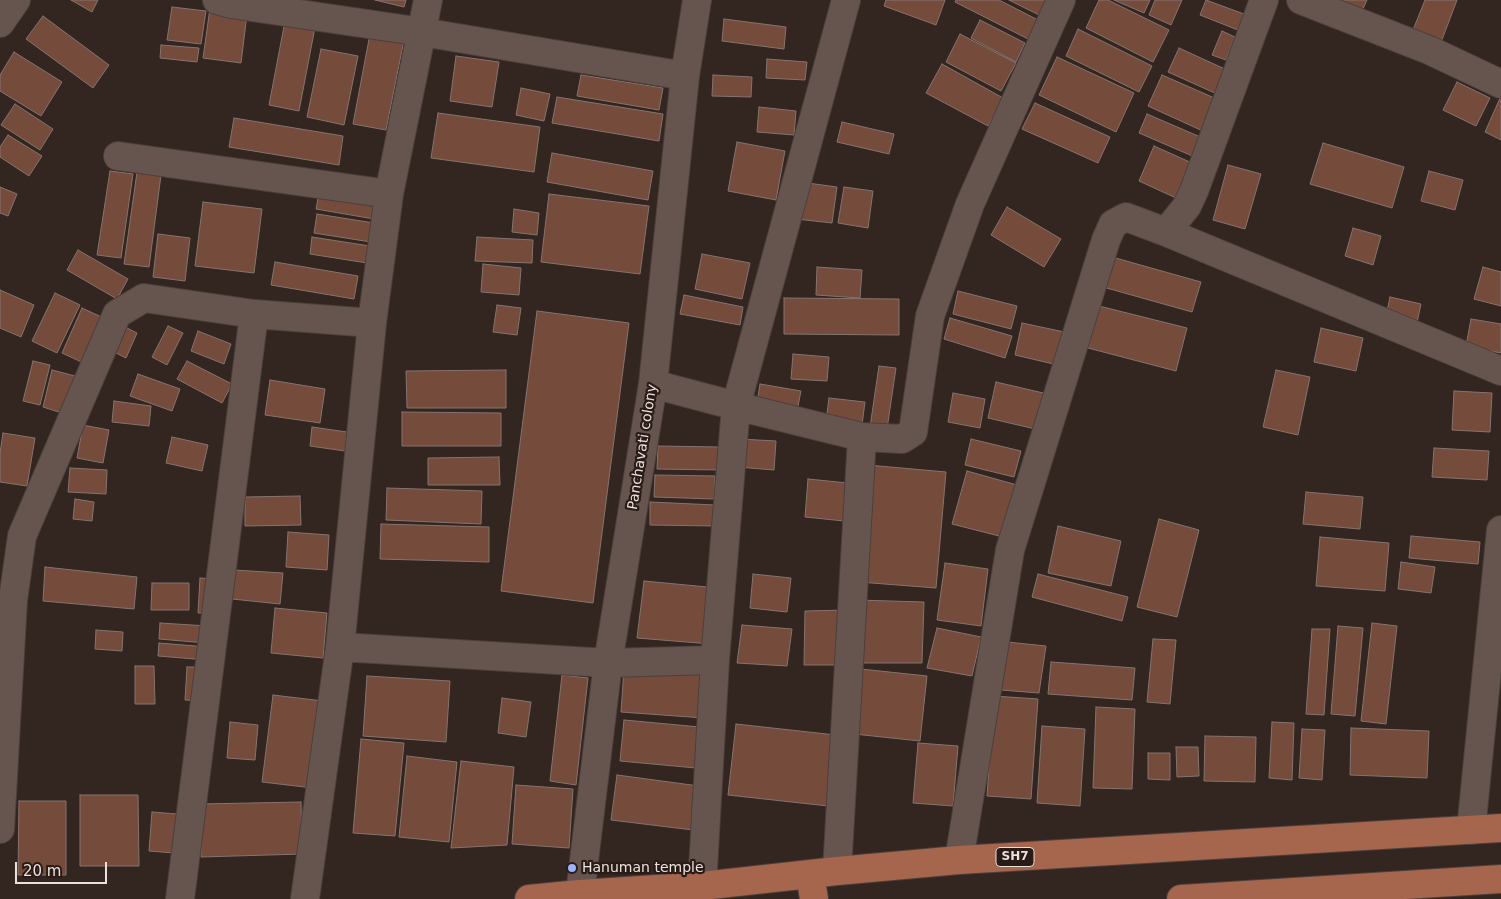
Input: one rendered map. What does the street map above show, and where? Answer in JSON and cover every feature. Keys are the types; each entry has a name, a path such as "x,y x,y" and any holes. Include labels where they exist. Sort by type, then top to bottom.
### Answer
{"main road":[{"name":"SH7","path":"529,899 702,886 812,886 837,871 959,860 1501,828"},
{"path":"1181,899 1325,894 1501,879"}],"street":[{"path":"0,23 16,0"},
{"path":"217,0 232,4 422,32 685,76"},
{"path":"304,899 340,647 372,323 389,194 428,0"},
{"name":"Panchavati colony","path":"580,894 608,663 653,384 685,76 697,0"},
{"path":"702,886 715,660 736,406 846,0"},
{"path":"653,384 862,437 902,439 913,432 930,316 970,204 1061,0"},
{"path":"1166,232 1187,206 1194,191 1264,0"},
{"path":"1301,0 1429,50 1501,84"},
{"path":"118,156 389,194"},
{"path":"959,860 1010,550 1106,240 1113,224 1126,217 1166,232 1501,371"},
{"path":"0,829 13,600 22,536 117,314 144,298 254,314 372,323"},
{"path":"180,899 254,314"},
{"path":"837,871 862,437"},
{"path":"1471,830 1501,530"},
{"path":"340,647 608,663 715,660"}],"building":[{"path":"71,0 98,0 92,12"},
{"path":"375,0 406,0 404,7"},
{"path":"886,0 945,0 936,25 884,6"},
{"path":"956,0 999,0 1040,21 1030,40 955,2"},
{"path":"1009,0 1047,0 1039,15"},
{"path":"1099,0 1108,0 1169,30 1153,62 1086,28"},
{"path":"1114,0 1150,0 1144,13"},
{"path":"1155,0 1182,0 1171,25 1149,15"},
{"path":"1206,0 1244,14 1238,30 1200,15"},
{"path":"1335,0 1367,0 1362,11"},
{"path":"1425,0 1457,0 1440,45 1411,35"},
{"path":"211,1 248,6 241,63 203,58"},
{"path":"172,7 206,11 201,44 167,40"},
{"path":"43,16 109,65 93,88 26,39"},
{"path":"286,16 316,22 299,111 269,105"},
{"path":"724,19 786,27 784,49 722,41"},
{"path":"980,20 1025,43 1016,62 971,38"},
{"path":"1078,29 1152,66 1139,92 1066,56"},
{"path":"1222,31 1235,37 1226,60 1212,55"},
{"path":"370,34 404,40 386,130 353,124"},
{"path":"960,34 1016,63 1001,91 946,62"},
{"path":"161,45 199,48 197,62 160,58"},
{"path":"1179,48 1227,70 1217,94 1168,72"},
{"path":"321,49 358,56 344,125 307,117"},
{"path":"14,52 62,82 41,116 0,91 0,75"},
{"path":"456,56 499,62 492,107 450,101"},
{"path":"1057,57 1134,93 1116,132 1039,95"},
{"path":"767,59 807,62 805,80 766,78"},
{"path":"942,64 1003,98 988,126 926,93"},
{"path":"581,75 663,88 659,110 577,96"},
{"path":"713,75 752,77 751,97 712,96"},
{"path":"1162,75 1219,100 1205,132 1148,106"},
{"path":"1457,82 1490,98 1476,126 1443,110"},
{"path":"521,88 550,94 544,121 516,115"},
{"path":"1501,96 1501,140 1485,132"},
{"path":"557,97 663,114 659,141 552,123"},
{"path":"1035,103 1110,137 1098,163 1022,129"},
{"path":"15,104 53,129 40,150 1,125"},
{"path":"759,107 796,111 794,135 757,132"},
{"path":"438,113 540,127 534,172 431,158"},
{"path":"1147,114 1205,139 1197,158 1139,133"},
{"path":"234,118 343,136 339,165 229,147"},
{"path":"842,122 894,134 889,154 837,142"},
{"path":"8,135 42,156 29,176 0,157 0,147"},
{"path":"737,142 785,151 776,200 728,191"},
{"path":"1323,143 1404,167 1392,208 1310,184"},
{"path":"1154,146 1192,163 1176,198 1139,181"},
{"path":"552,153 653,171 648,200 547,182"},
{"path":"1228,165 1261,174 1245,229 1213,220"},
{"path":"110,171 133,174 121,258 97,255"},
{"path":"1429,171 1463,180 1455,210 1421,201"},
{"path":"137,172 161,175 149,267 124,264"},
{"path":"800,182 837,187 832,223 796,219"},
{"path":"0,187 17,194 8,216 0,213"},
{"path":"844,187 873,191 868,228 838,223"},
{"path":"320,188 378,198 374,219 316,209"},
{"path":"549,194 649,206 640,274 541,262"},
{"path":"203,202 262,209 254,273 195,266"},
{"path":"1007,207 1061,239 1044,267 991,235"},
{"path":"514,209 539,213 537,235 512,232"},
{"path":"317,214 374,223 371,242 314,233"},
{"path":"1353,228 1381,236 1373,265 1345,256"},
{"path":"158,234 190,238 185,281 153,277"},
{"path":"312,237 370,246 367,263 310,254"},
{"path":"477,237 533,240 532,263 475,261"},
{"path":"78,250 128,279 117,299 67,270"},
{"path":"702,254 750,263 742,299 695,289"},
{"path":"1112,257 1201,282 1192,312 1103,287"},
{"path":"275,262 358,276 354,299 271,285"},
{"path":"483,264 521,268 519,295 481,292"},
{"path":"817,267 862,270 860,298 816,295"},
{"path":"1483,267 1501,272 1501,306 1474,299"},
{"path":"0,290 34,305 21,337 0,328"},
{"path":"958,291 1017,306 1011,329 953,314"},
{"path":"55,293 80,305 57,353 32,341"},
{"path":"684,295 743,307 740,325 680,314"},
{"path":"1390,297 1421,304 1416,327 1385,321"},
{"path":"784,298 899,299 899,335 784,334"},
{"path":"497,305 521,308 517,335 493,332"},
{"path":"1099,306 1187,328 1176,371 1088,348"},
{"path":"82,308 108,320 88,365 62,353"},
{"path":"537,311 629,323 593,603 501,591"},
{"path":"950,318 1012,336 1005,358 944,339"},
{"path":"1471,319 1501,324 1501,353 1466,346"},
{"path":"1022,323 1069,333 1062,366 1015,355"},
{"path":"121,325 137,333 126,358 110,350"},
{"path":"168,326 183,333 167,365 152,357"},
{"path":"1321,328 1363,338 1356,371 1314,362"},
{"path":"198,331 231,344 224,364 191,351"},
{"path":"793,354 829,357 827,381 791,379"},
{"path":"33,361 50,365 40,405 23,401"},
{"path":"187,361 232,384 222,403 177,379"},
{"path":"879,366 896,368 887,429 870,427"},
{"path":"52,370 75,376 65,414 43,407"},
{"path":"506,370 506,408 407,408 406,371"},
{"path":"1276,370 1310,377 1298,435 1263,427"},
{"path":"138,374 180,389 172,411 130,396"},
{"path":"270,380 325,389 320,423 265,415"},
{"path":"996,382 1052,395 1044,431 988,418"},
{"path":"760,384 801,391 797,411 757,404"},
{"path":"1454,391 1492,393 1490,432 1452,430"},
{"path":"953,393 985,399 980,428 948,422"},
{"path":"829,398 865,402 862,425 826,421"},
{"path":"114,401 151,406 149,426 112,422"},
{"path":"402,412 501,413 501,446 402,446"},
{"path":"83,425 109,430 103,463 77,458"},
{"path":"312,427 347,432 345,451 310,446"},
{"path":"3,433 35,438 27,486 0,482 0,453"},
{"path":"172,437 208,445 202,471 166,463"},
{"path":"740,439 776,441 774,470 738,467"},
{"path":"971,439 1021,451 1014,477 965,465"},
{"path":"658,446 720,447 720,470 657,469"},
{"path":"1434,448 1489,451 1487,480 1432,477"},
{"path":"499,457 500,485 428,485 428,458"},
{"path":"868,465 946,472 936,588 859,582"},
{"path":"70,468 107,470 106,494 68,492"},
{"path":"967,471 1017,485 1003,537 952,524"},
{"path":"655,475 715,476 714,499 654,497"},
{"path":"808,479 848,483 844,521 805,517"},
{"path":"387,488 482,491 481,524 386,520"},
{"path":"1306,492 1363,497 1360,529 1303,524"},
{"path":"300,496 301,525 245,526 245,497"},
{"path":"75,499 94,502 92,521 73,519"},
{"path":"650,502 715,505 715,526 650,525"},
{"path":"1159,519 1199,530 1177,617 1137,607"},
{"path":"381,524 489,527 489,562 380,559"},
{"path":"1058,526 1121,541 1111,586 1048,573"},
{"path":"288,532 329,535 327,570 286,567"},
{"path":"1411,536 1480,542 1478,564 1409,558"},
{"path":"1320,537 1389,543 1385,591 1316,586"},
{"path":"1401,562 1435,567 1431,593 1398,589"},
{"path":"945,563 988,569 981,626 937,620"},
{"path":"45,567 137,577 134,609 43,601"},
{"path":"234,570 283,573 280,604 232,599"},
{"path":"753,574 791,578 787,612 750,608"},
{"path":"1038,574 1128,597 1122,621 1032,597"},
{"path":"200,578 215,579 214,613 198,613"},
{"path":"644,581 718,588 711,644 637,638"},
{"path":"152,583 189,583 189,610 151,610"},
{"path":"857,600 924,602 922,663 854,663"},
{"path":"275,608 327,613 323,658 271,653"},
{"path":"847,610 845,665 804,665 805,611"},
{"path":"160,623 208,626 206,643 159,639"},
{"path":"1372,623 1397,626 1386,724 1361,721"},
{"path":"742,625 792,629 787,666 737,663"},
{"path":"1338,626 1363,628 1355,716 1331,714"},
{"path":"937,628 981,637 972,676 927,668"},
{"path":"1312,629 1330,629 1324,715 1306,714"},
{"path":"96,630 123,632 122,651 95,649"},
{"path":"1153,639 1176,640 1170,704 1147,702"},
{"path":"1007,642 1046,646 1039,693 1001,690"},
{"path":"159,643 208,647 207,660 158,656"},
{"path":"1051,662 1135,668 1132,700 1048,694"},
{"path":"135,666 154,666 155,704 135,704"},
{"path":"187,667 204,667 202,701 185,700"},
{"path":"624,669 707,675 704,718 621,712"},
{"path":"861,669 927,676 920,741 854,734"},
{"path":"562,675 588,678 576,785 550,781"},
{"path":"367,676 450,681 446,742 363,736"},
{"path":"273,695 323,701 313,788 262,782"},
{"path":"994,696 1038,699 1031,799 987,796"},
{"path":"502,698 531,702 526,737 498,733"},
{"path":"1096,707 1135,709 1132,789 1093,788"},
{"path":"624,720 700,727 696,768 620,761"},
{"path":"230,722 258,725 255,760 227,758"},
{"path":"1272,722 1294,723 1292,780 1269,778"},
{"path":"736,724 845,736 837,807 728,795"},
{"path":"1042,726 1085,729 1080,806 1037,803"},
{"path":"1351,728 1429,731 1427,778 1350,775"},
{"path":"1302,729 1325,730 1322,780 1299,778"},
{"path":"1205,736 1256,737 1255,782 1204,781"},
{"path":"361,739 404,743 395,836 353,833"},
{"path":"918,743 958,746 953,806 913,803"},
{"path":"1176,747 1198,747 1199,776 1177,777"},
{"path":"1148,753 1170,753 1170,780 1148,779"},
{"path":"407,756 457,762 449,842 399,837"},
{"path":"461,761 514,767 507,845 451,848"},
{"path":"617,775 699,786 693,830 611,820"},
{"path":"516,785 573,789 569,848 512,844"},
{"path":"80,795 138,795 139,866 80,866"},
{"path":"19,801 66,801 66,875 18,875"},
{"path":"301,802 302,854 201,857 200,804"},
{"path":"152,812 177,814 174,853 149,851"}],"place":[{"name":"Hanuman temple","path":"572,868"}]}
